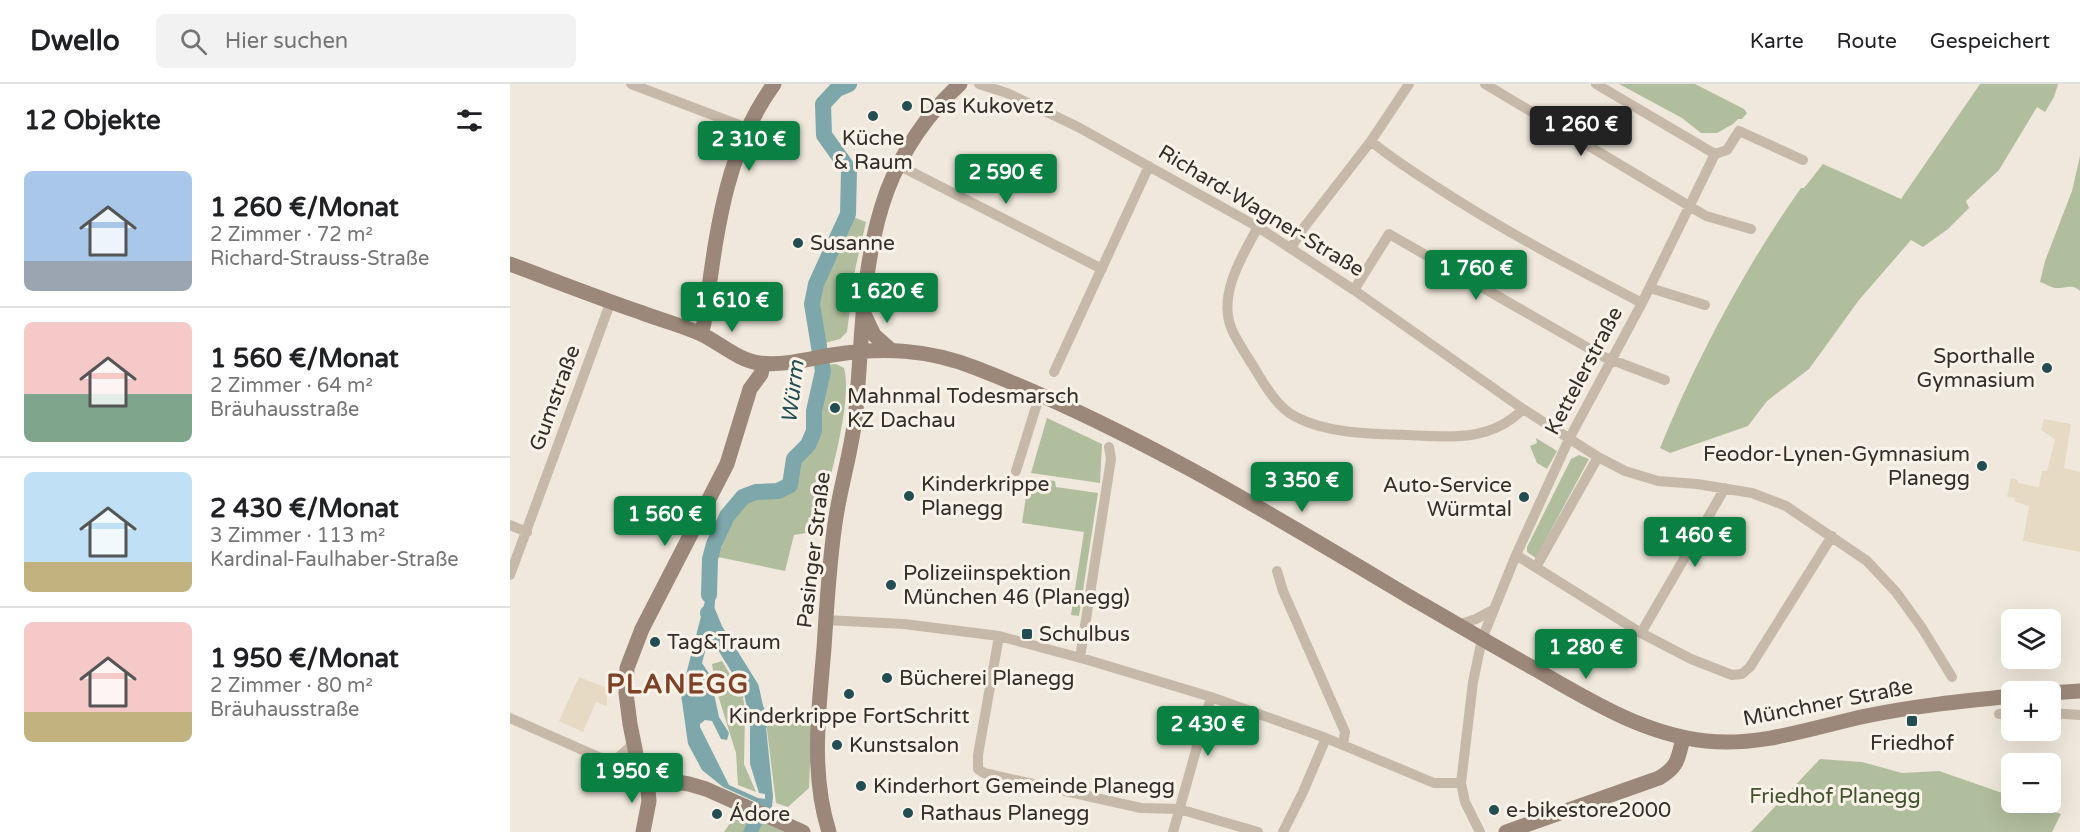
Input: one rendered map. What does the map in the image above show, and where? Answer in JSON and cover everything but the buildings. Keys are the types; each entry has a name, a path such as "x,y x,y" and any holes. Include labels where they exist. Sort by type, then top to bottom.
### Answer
{"main road":[{"path":"701,334 725,189 747,128 774,84"},
{"name":"Pasinger Straße","path":"829,832 819,788 817,751 825,620 832,542 854,422 866,274 871,243 887,191 898,165 918,132 960,84"},
{"path":"510,264 701,334 755,362 760,374 750,389 727,464 642,629 627,668 626,693 633,739 649,801 643,832"},
{"path":"863,311 868,327 891,350"},
{"name":"Münchner Straße","path":"755,362 906,350 953,360 1040,394 1217,483 1603,708 1638,724 1683,738 1713,742 1762,740 1918,706 2001,697"},
{"path":"2061,692 2080,691"},
{"path":"1506,832 1659,778 1671,771 1675,765 1683,738"},
{"path":"644,777 706,789 802,832 808,829 823,813"}],"street":[{"path":"630,84 747,128"},
{"name":"Richard-Wagner-Straße","path":"979,84 1004,89 1078,127 1258,227 1354,290 1523,409 1598,457 1625,471 1658,481 1752,493 1786,507 1867,561 1896,592 1922,628 1952,677"},
{"path":"1291,248 1302,230 1371,141 1408,84"},
{"path":"1485,84 1706,216 1751,229"},
{"path":"1596,84 1715,154 1727,150 1739,131 1803,160"},
{"path":"1371,141 1389,156 1465,206 1532,245 1642,303"},
{"name":"Kettelerstraße","path":"1480,832 1465,802 1461,783 1473,682 1482,639 1516,555 1569,439 1650,288 1715,154"},
{"path":"898,165 1102,269"},
{"path":"1054,372 1149,166"},
{"path":"1258,227 1230,285 1227,304 1231,328 1264,385 1296,417 1342,430 1448,437 1475,435 1503,426 1523,409"},
{"path":"1354,290 1389,234 1611,360 1665,380"},
{"path":"1650,288 1705,305"},
{"name":"Gumstraße","path":"510,575 611,301"},
{"path":"1016,471 1040,394"},
{"path":"1080,658 1111,459 1109,447"},
{"path":"1536,567 1598,457"},
{"path":"1641,633 1725,488"},
{"path":"510,525 526,532"},
{"path":"1516,555 1641,633 1732,675 1742,674 1750,667 1832,536"},
{"path":"1277,572 1283,591 1345,732 1343,744"},
{"path":"1458,625 1493,610"},
{"path":"825,620 904,624 999,636 1211,697 1343,744 1434,783 1461,783"},
{"path":"999,636 978,755 978,769 984,773 1141,808 1179,809 1258,832"},
{"path":"1173,832 1211,697"},
{"path":"2061,714 2080,715"},
{"path":"510,718 644,777"},
{"path":"1283,832 1326,738"},
{"path":"611,764 629,748 633,739"}],"green space":[{"path":"1619,84 1695,84 1744,109 1747,113 1742,119 1738,119 1717,133 1701,133 1682,118"},
{"path":"1980,84 2058,84 2054,97 2045,112 2037,107 1999,170 1966,201 1969,208 1948,229 1923,247 1911,240 1859,300 1809,369 1767,401 1748,426 1670,453 1660,448 1723,314 1780,218 1801,188 1804,188 1823,164 1901,199"},
{"path":"2080,156 2080,291 2071,287 2055,288 2040,282 2045,261 2072,191"},
{"path":"853,217 866,222 855,270 847,332 840,339 825,343 817,301 822,284"},
{"path":"836,364 844,368 846,382 843,420 820,517 812,517 806,533 794,535 785,571 718,557 731,521 742,506 753,497 780,496 794,488 800,461 812,448 818,430 827,365"},
{"path":"1047,418 1102,444 1100,483 1031,473"},
{"path":"1536,438 1557,451 1547,469 1537,463 1530,446 1537,443"},
{"path":"1579,455 1589,459 1536,558 1527,552 1527,547 1571,459"},
{"path":"1047,480 1055,481 1056,487 1098,493 1079,616 1071,615 1084,532 1022,523 1028,483 1045,485"},
{"path":"722,661 743,696 744,764 756,792 738,785 736,753 717,692 712,664"},
{"path":"765,714 812,714 809,788 788,807 776,803"},
{"name":"Friedhof Planegg","path":"1820,759 1862,762 1902,773 1939,771 2001,793 2001,813 2061,814 2052,832 1751,832"},
{"path":"736,814 750,816 784,832 724,832"}],"shaded area":[{"path":"2044,419 2071,424 2064,468 2080,472 2080,552 2023,541 2029,506 2014,501 2015,498 2007,497 2011,478 2018,480 2018,483 2039,487 2042,471 2047,471 2055,439 2041,430"},
{"path":"579,677 607,688 607,706 596,702 583,732 559,721"}],"water":[{"path":"710,573 716,581 714,618 702,663 710,675 719,717 729,733 727,740 721,739 712,721 705,720 700,727 729,785 765,799 765,794 759,793 750,764 750,706 758,704 764,707 773,796 772,807 758,832 743,832 756,802 723,787 702,770 688,744 681,694 705,601 706,581"}],"waterway":[{"name":"Würm","path":"709,595 710,559 727,516 743,497 756,492 778,491 790,485 794,459 808,445 814,431 814,411 823,371 812,304 816,284 848,214 849,170 824,135 823,104 837,89 849,84"},
{"name":"Würm","path":"708,613 715,630 751,688 759,725"}],"place":[{"name":"Das Kukovetz","path":"907,106"},
{"name":"Küche & Raum","path":"873,116"},
{"name":"Susanne","path":"798,243"},
{"name":"Sporthalle Gymnasium","path":"2047,368"},
{"name":"Mahnmal Todesmarsch KZ Dachau","path":"835,408"},
{"name":"Feodor-Lynen-Gymnasium Planegg","path":"1982,466"},
{"name":"Kinderkrippe Planegg","path":"909,496"},
{"name":"Auto-Service Würmtal","path":"1524,497"},
{"name":"Polizeiinspektion München 46 (Planegg)","path":"891,585"},
{"name":"Schulbus","path":"1027,634"},
{"name":"Tag&Traum","path":"655,642"},
{"name":"Bücherei Planegg","path":"887,678"},
{"name":"Kinderkrippe FortSchritt","path":"849,694"},
{"name":"Friedhof","path":"1912,721"},
{"name":"Kunstsalon","path":"837,745"},
{"name":"Kinderhort Gemeinde Planegg","path":"861,786"},
{"name":"e-bikestore2000","path":"1494,810"},
{"name":"Rathaus Planegg","path":"908,813"},
{"name":"Ádore","path":"717,814"}],"district":[{"name":"PLANEGG","path":"678,684"}]}
